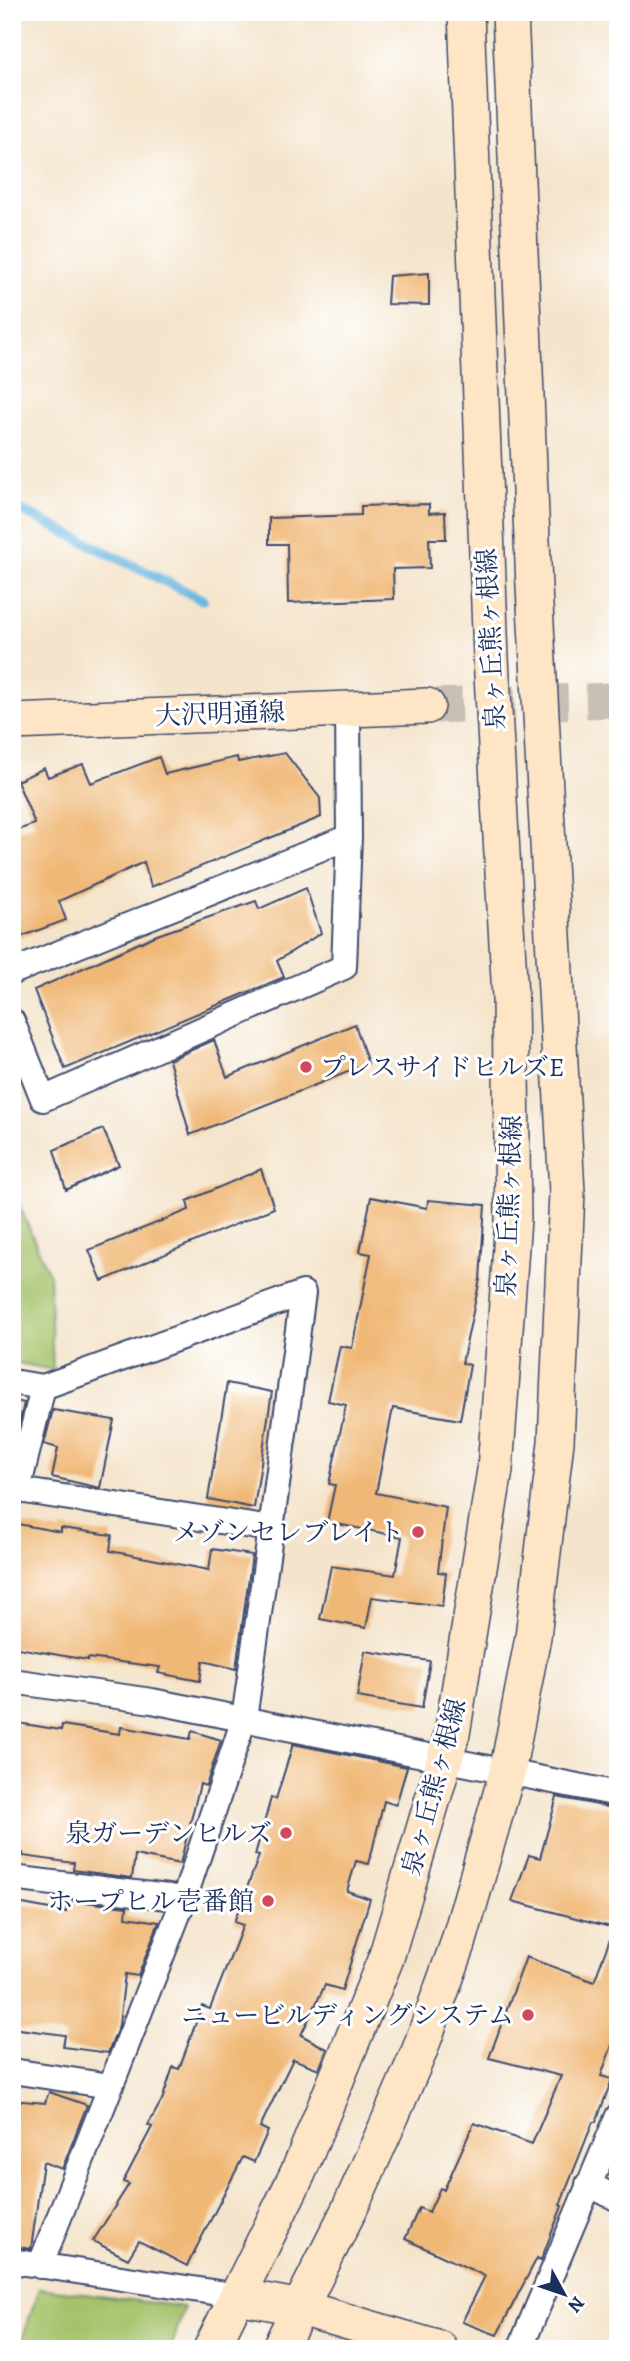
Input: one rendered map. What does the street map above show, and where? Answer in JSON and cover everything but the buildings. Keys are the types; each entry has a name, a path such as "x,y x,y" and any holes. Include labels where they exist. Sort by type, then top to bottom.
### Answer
{"main road":[{"name":"泉ヶ丘熊ヶ根線","path":"211,2349 298,2173 386,1958 446,1762 473,1615 495,1470 513,1219 510,997 491,643 466,12"},
{"name":"泉ヶ丘熊ヶ根線","path":"279,2349 349,2210 419,2052 457,1944 507,1773 533,1637 556,1442 567,1192 534,587 510,12"},
{"name":"大沢明通線","path":"12,722 427,706"},
{"path":"238,2296 301,2308 440,2349"}],"street":[{"path":"12,1021 43,1099 344,967 349,838 348,709"},
{"path":"12,972 349,838"},
{"path":"12,1382 43,1387 303,1293 244,1718 184,1899 40,2266"},
{"path":"43,1387 18,1490 271,1529"},
{"path":"12,1681 244,1718 446,1762 618,1794"},
{"path":"12,1878 184,1899"},
{"path":"12,2071 110,2087"},
{"path":"520,2349 618,2116"},
{"path":"588,2184 618,2199"},
{"path":"12,2261 238,2296"}],"green space":[{"path":"12,1189 49,1274 53,1370 12,1362"},
{"path":"39,2288 184,2307 171,2349 19,2349"}],"waterway":[{"path":"12,506 203,600"}],"tunnel":[{"path":"427,706 618,700"}],"place":[{"name":"プレスサイドヒルズE","path":"306,1067"},
{"name":"メゾンセレブレイト","path":"418,1532"},
{"name":"泉ガーデンヒルズ","path":"286,1833"},
{"name":"ホープヒル壱番館","path":"268,1901"},
{"name":"ニュービルディングシステム","path":"528,2015"}]}
